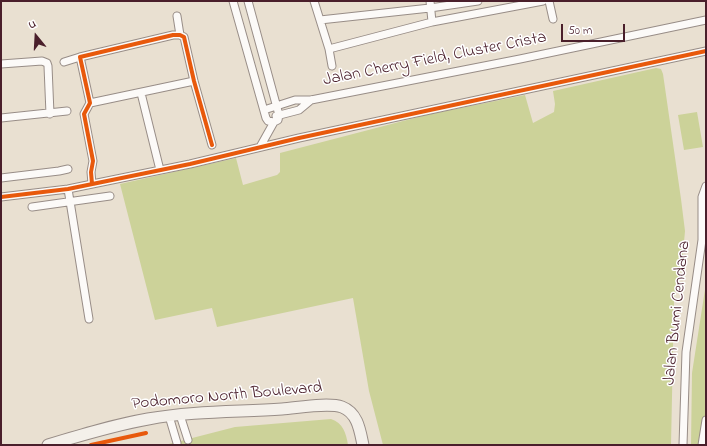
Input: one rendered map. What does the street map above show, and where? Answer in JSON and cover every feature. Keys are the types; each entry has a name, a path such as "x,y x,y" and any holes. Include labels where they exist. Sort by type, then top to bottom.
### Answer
{"street":[{"path":"233,1 266,118 268,121 274,122"},
{"path":"248,1 279,115 278,120 274,122 266,139 260,147"},
{"path":"314,1 332,66"},
{"path":"320,20 430,4 478,1"},
{"path":"328,49 432,22 543,1"},
{"path":"549,1 553,19"},
{"path":"430,4 432,22"},
{"path":"177,16 180,35"},
{"name":"Jalan Cherry Field, Cluster Crista","path":"312,100 520,59 706,20"},
{"path":"64,62 173,35 180,35 184,37 194,81 212,145"},
{"path":"1,197 68,189 160,170 706,51"},
{"path":"80,57 90,103 84,114 93,161 90,172 92,184"},
{"path":"1,64 42,61 47,63 50,114"},
{"path":"90,103 194,81"},
{"path":"140,93 160,170"},
{"path":"264,110 295,100 312,100"},
{"path":"266,118 299,110 312,100"},
{"path":"1,118 67,111"},
{"path":"1,178 68,169"},
{"name":"Jalan Bumi Cendana","path":"683,445 686,352 702,240 702,197 706,186"},
{"path":"68,189 89,319"},
{"path":"32,207 110,196"},
{"name":"Podomoro North Boulevard","path":"48,445 107,427 175,415 334,405 344,407 354,417 360,427 363,445"},
{"path":"175,415 188,440"},
{"path":"175,415 177,443"},
{"path":"702,445 706,420"}],"green space":[{"path":"656,68 661,69 663,74 685,231 682,264 674,300 671,445 383,445 369,391 353,298 217,327 212,308 155,320 120,184 236,158 243,185 277,175 280,172 280,153 426,115 525,95 533,123 554,112 555,104 553,91"},
{"path":"697,112 703,147 684,150 678,115"},
{"path":"706,283 706,445 691,445 692,373"},
{"path":"331,419 338,423 343,429 348,445 165,445 235,427"}],"cycle path":[{"path":"92,184 91,172 93,161 84,114 90,103 80,57 173,35 180,35 184,37 194,81 212,145"},
{"path":"1,197 68,189 190,164 299,138 706,51"},
{"path":"91,445 146,433"}]}
